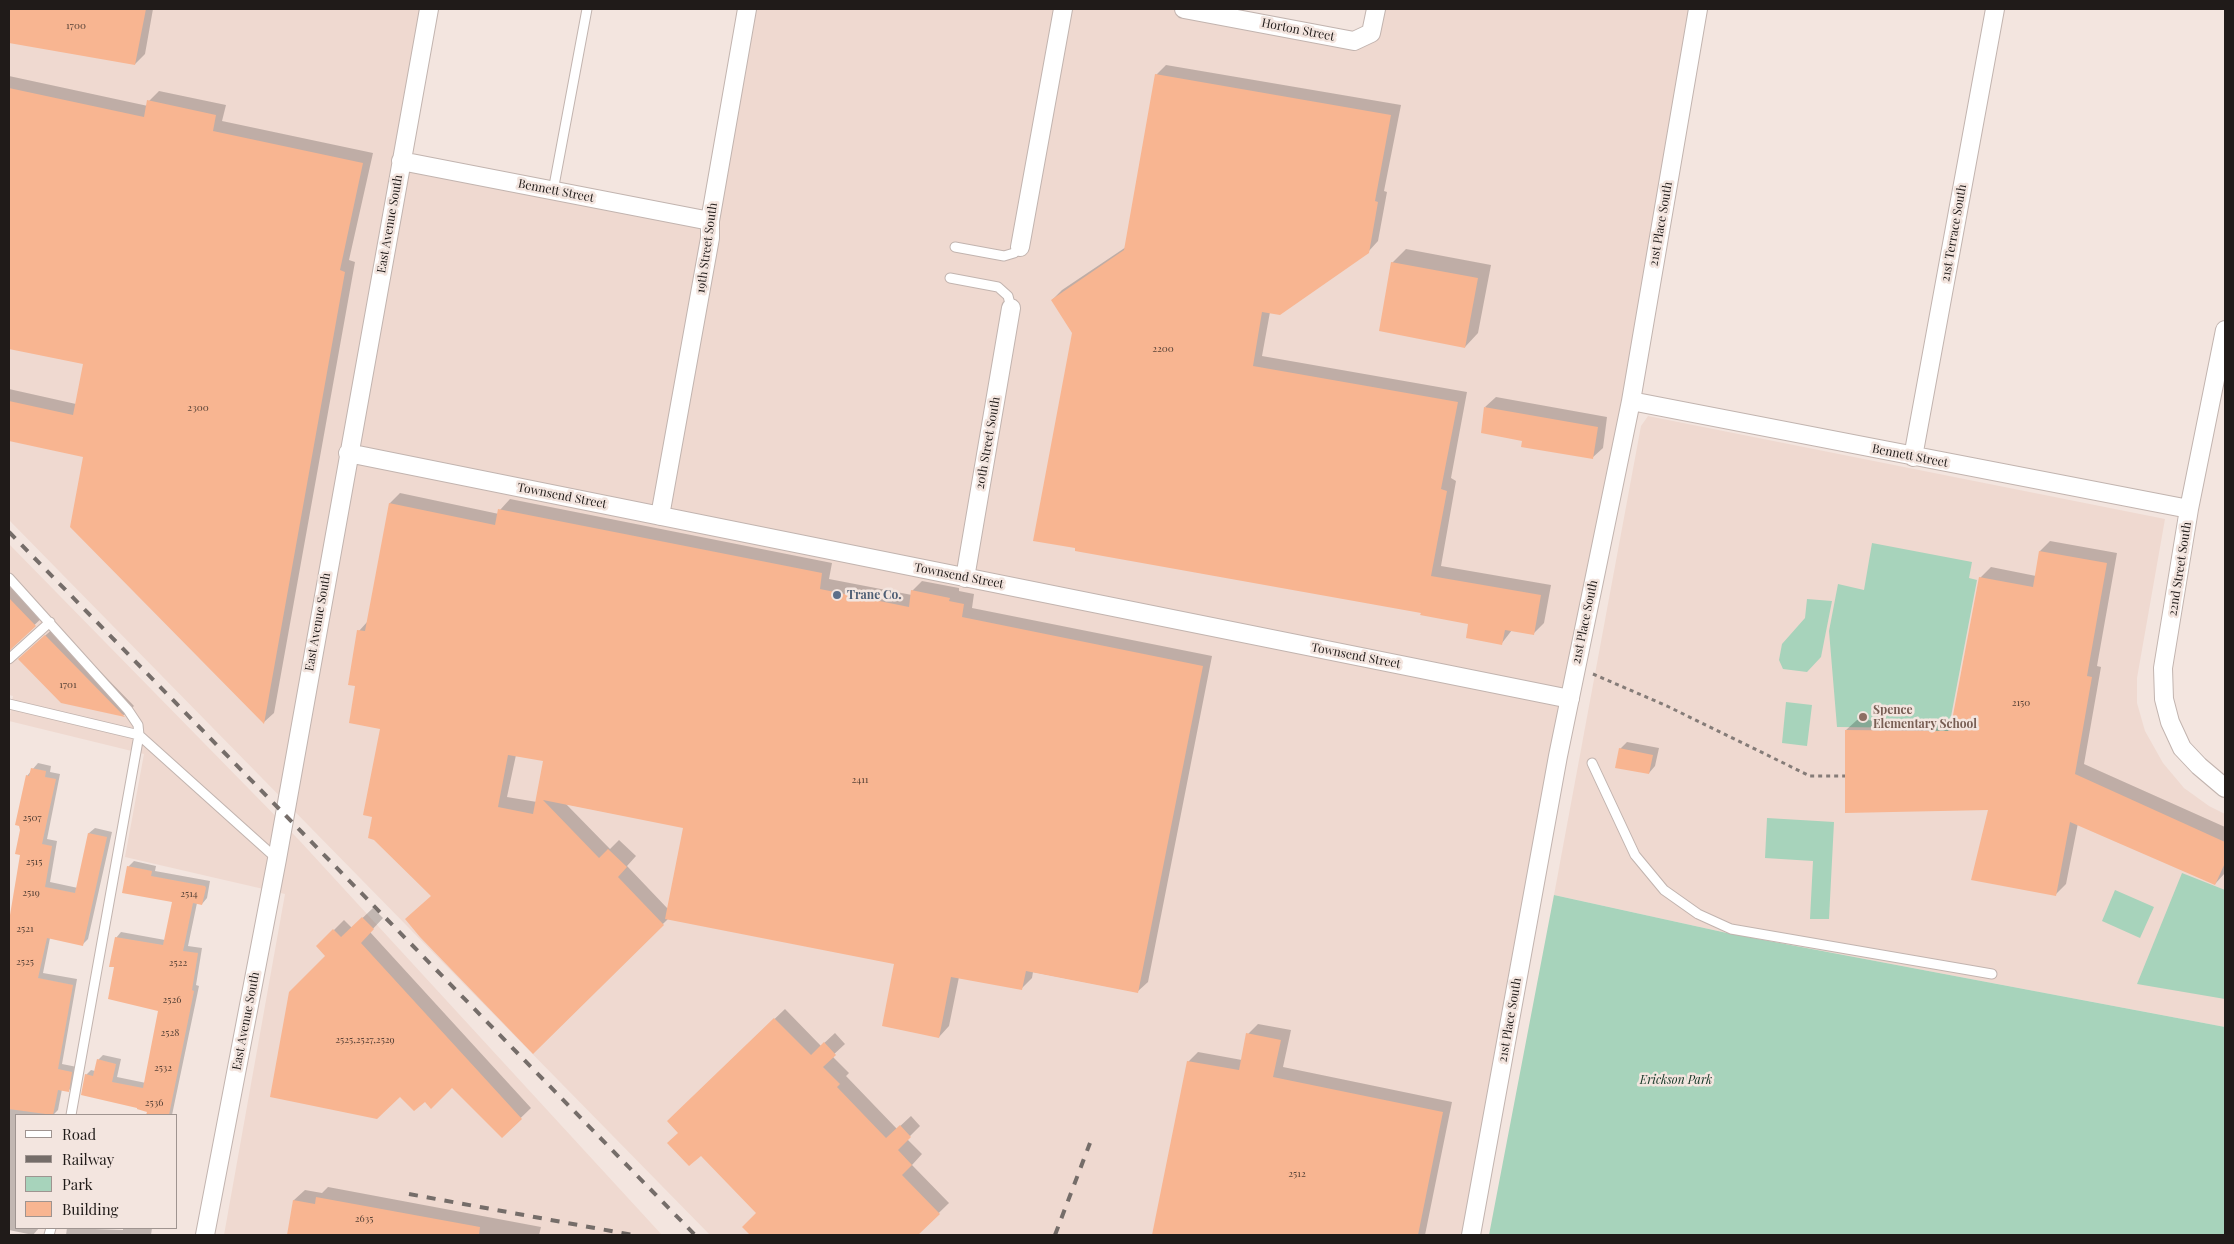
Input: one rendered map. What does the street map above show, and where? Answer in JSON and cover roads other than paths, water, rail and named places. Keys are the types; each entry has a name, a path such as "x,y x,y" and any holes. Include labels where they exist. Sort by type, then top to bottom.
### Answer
{"street":[{"name":"East Avenue South","path":"205,1235 277,859 348,453 429,9"},
{"name":"19th Street South","path":"660,516 710,238 710,221 747,9"},
{"path":"1020,247 1063,9"},
{"name":"Horton Street","path":"1184,9 1354,41 1371,33 1376,9"},
{"name":"21st Place South","path":"1470,1235 1570,699 1631,401 1698,9"},
{"name":"21st Terrace South","path":"1913,457 1994,9"},
{"name":"Bennett Street","path":"402,161 710,221"},
{"name":"20th Street South","path":"965,578 1011,308"},
{"name":"22nd Street South","path":"2225,330 2190,509 2163,668 2164,699 2170,722 2182,748 2199,766 2225,788"},
{"name":"Bennett Street","path":"1631,401 2190,509"},
{"name":"Townsend Street","path":"348,453 1570,699"}],"lane":[{"path":"553,191 587,9"},
{"path":"955,248 1004,256 1014,253 1020,247"},
{"path":"950,278 998,287 1008,296 1011,308"},
{"path":"9,578 128,710 138,726 139,736 71,1114"},
{"path":"9,659 50,622"},
{"path":"9,704 139,736 277,859"},
{"path":"1592,763 1635,855 1664,890 1698,914 1731,929 1992,974"}],"railway":[{"path":"9,532 695,1235"},
{"path":"1055,1235 1090,1143"},
{"path":"409,1194 633,1235"}],"place":[{"name":"Trane Co.","path":"837,595"},
{"name":"Spence Elementary School","path":"1863,717"}],"park label":[{"name":"Erickson Park","path":"1676,1080"}]}
